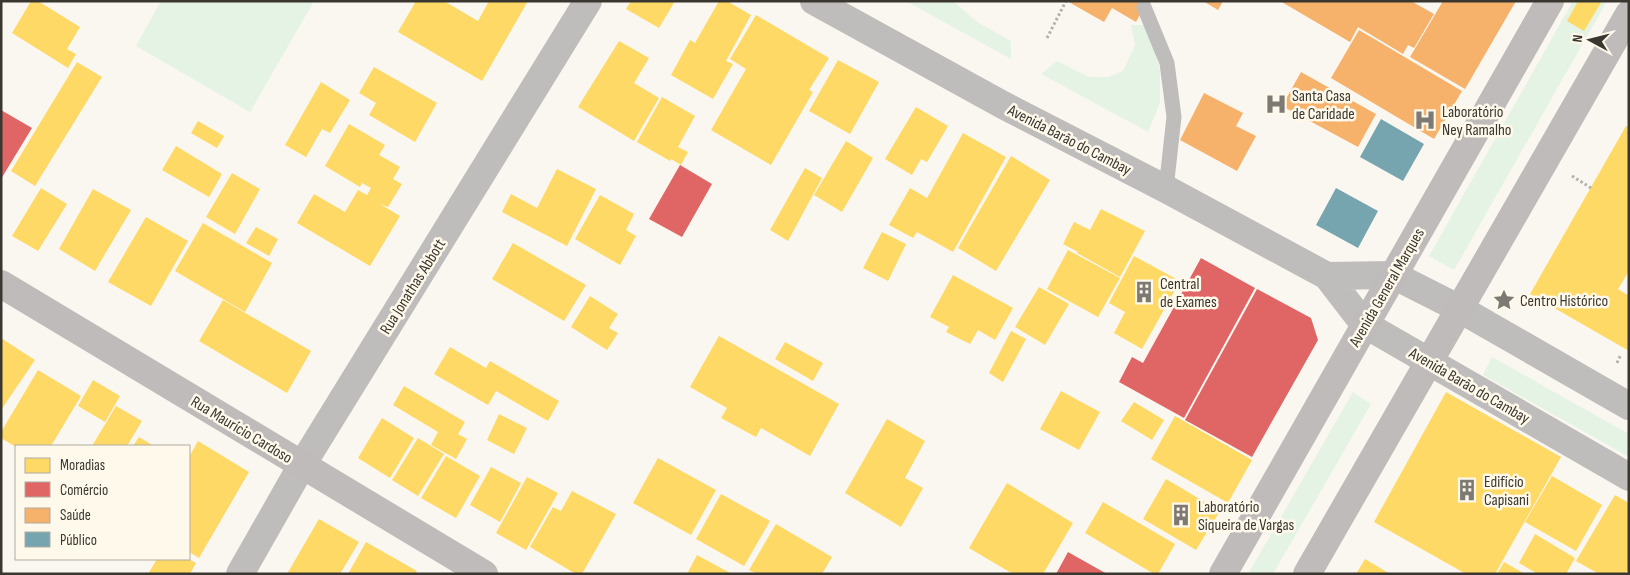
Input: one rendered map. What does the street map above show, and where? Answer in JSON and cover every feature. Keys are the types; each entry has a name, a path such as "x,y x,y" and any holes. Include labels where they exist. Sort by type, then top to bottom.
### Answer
{"main road":[{"name":"Avenida General Marques","path":"1223,574 1550,1"},
{"path":"1307,574 1629,14"},
{"name":"Rua Maurício Cardoso","path":"1,284 484,574"}],"street":[{"name":"Rua Jonathas Abbott","path":"240,574 302,465 588,1"},
{"name":"Avenida Barão do Cambay","path":"814,1 1003,105 1166,189 1326,276 1364,324 1629,477"},
{"name":"Avenida Barão do Cambay","path":"1326,276 1393,275 1460,309 1629,406"}],"lane":[{"path":"1144,7 1167,63 1174,117 1166,189"}],"path":[{"path":"1047,38 1066,1"},
{"path":"1567,173 1591,188"}],"green space":[{"path":"161,1 314,1 250,112 136,46"},
{"path":"906,1 953,1 977,22 1011,41 1011,59"},
{"path":"1573,1 1607,1 1454,270 1429,256"},
{"path":"1131,25 1148,25 1160,70 1160,103 1148,132 1041,74 1057,61 1089,77 1108,77 1123,71 1135,45"},
{"path":"1492,357 1629,434 1629,457 1483,375"},
{"path":"1353,392 1371,404 1273,574 1248,574"}],"building: Moradias":[{"path":"31,1 38,1 80,27 67,49 76,54 68,68 12,33"},
{"path":"416,1 444,1 478,21 489,1 528,1 482,81 398,32"},
{"path":"631,1 675,1 659,28 626,9"},
{"path":"719,1 727,1 751,15 726,61 733,64 713,99 671,75 690,40 695,43"},
{"path":"1578,1 1602,1 1584,31 1567,21"},
{"path":"756,15 829,58 809,90 813,92 771,165 711,130 746,69 730,59"},
{"path":"619,41 649,58 634,83 659,98 634,141 578,107"},
{"path":"838,60 879,82 850,134 809,111"},
{"path":"77,62 102,77 35,186 11,171"},
{"path":"374,67 437,103 415,142 369,115 376,103 359,93"},
{"path":"321,82 350,100 330,133 322,129 306,157 285,145"},
{"path":"662,97 695,116 678,147 688,152 681,165 671,159 670,161 637,142"},
{"path":"916,107 948,126 927,162 921,159 912,175 885,159"},
{"path":"198,121 224,136 217,148 191,133"},
{"path":"349,124 385,145 379,155 400,167 393,179 402,184 388,207 380,204 400,216 370,266 297,223 314,194 345,212 358,190 367,195 371,188 362,183 360,187 325,166"},
{"path":"1626,126 1629,127 1629,271 1618,289 1629,296 1629,351 1530,294"},
{"path":"963,133 1006,157 953,252 917,232 913,238 889,225 910,188 927,198"},
{"path":"846,141 873,158 842,212 814,195"},
{"path":"176,146 222,174 209,197 162,170"},
{"path":"1011,156 1050,180 996,271 958,248"},
{"path":"805,168 822,178 788,241 770,230"},
{"path":"557,169 596,189 567,246 502,212 511,194 537,208"},
{"path":"232,173 260,189 235,234 206,217"},
{"path":"41,188 67,204 38,251 12,236"},
{"path":"93,189 131,210 95,271 59,249"},
{"path":"600,195 634,214 626,230 636,236 620,265 575,239"},
{"path":"1101,209 1145,231 1120,277 1063,244 1074,222 1090,230"},
{"path":"146,217 188,241 151,306 108,282"},
{"path":"203,223 272,263 245,312 175,271"},
{"path":"256,227 278,239 269,256 246,243"},
{"path":"882,232 906,244 888,281 863,268"},
{"path":"513,243 586,285 564,321 492,279"},
{"path":"1068,250 1120,278 1098,317 1047,289"},
{"name":"Central de Exames","path":"1134,256 1180,281 1142,349 1114,333 1125,312 1109,303"},
{"path":"953,275 1013,308 995,340 978,330 970,344 946,332 949,327 930,317"},
{"path":"1039,287 1069,304 1045,345 1015,327"},
{"path":"590,296 618,314 609,328 618,333 607,350 571,327"},
{"path":"223,300 311,351 287,393 199,341"},
{"path":"1011,331 1026,339 1003,382 989,373"},
{"path":"719,336 839,404 810,456 761,428 756,437 721,418 727,408 690,387"},
{"path":"1,338 35,360 1,410"},
{"path":"785,342 823,363 813,381 775,359"},
{"path":"450,347 486,368 490,361 559,401 548,421 496,391 488,405 434,374"},
{"path":"38,370 81,396 52,445 15,446 1,438 1,432"},
{"path":"93,380 120,396 105,422 78,406"},
{"path":"404,386 465,422 458,434 467,439 456,459 431,445 438,432 393,405"},
{"path":"1061,391 1100,412 1079,450 1040,429"},
{"name":"Edifício Capisani","path":"1446,392 1561,457 1495,574 1466,574 1374,522"},
{"path":"1134,402 1164,420 1152,440 1121,421"},
{"path":"116,406 142,421 128,445 93,445"},
{"path":"499,414 527,428 514,454 487,440"},
{"path":"1175,416 1252,460 1228,503 1151,459"},
{"path":"382,418 414,438 390,478 358,458"},
{"path":"887,419 925,441 905,478 923,488 901,527 845,493"},
{"path":"139,437 152,445 134,445"},
{"path":"418,438 444,454 418,496 392,480"},
{"path":"198,441 249,472 199,558 190,553 190,455"},
{"path":"446,456 480,476 456,518 421,498"},
{"path":"658,458 716,490 691,535 633,503"},
{"path":"491,467 521,483 500,522 470,505"},
{"path":"1552,476 1602,505 1576,551 1525,522"},
{"path":"527,477 558,493 526,550 496,533"},
{"name":"Laboratório Siqueira de Vargas","path":"1166,479 1220,511 1196,550 1143,519"},
{"path":"1007,483 1073,523 1043,574 1013,574 969,548"},
{"path":"572,491 616,514 582,574 576,574 530,547 553,507 561,511"},
{"path":"721,494 770,521 744,566 696,539"},
{"path":"1615,495 1629,503 1629,568 1625,574 1599,574 1576,561"},
{"path":"1103,502 1175,544 1158,574 1154,574 1085,533"},
{"path":"319,519 359,542 340,574 287,574"},
{"path":"776,524 832,557 822,574 757,574 749,570"},
{"path":"1535,534 1575,558 1566,574 1538,574 1519,563"},
{"path":"366,542 417,571 415,574 348,574"},
{"path":"697,555 732,574 687,574"},
{"path":"1365,559 1390,574 1356,574"},
{"path":"156,560 190,560 196,563 190,574 148,574"},
{"path":"1504,562 1525,574 1497,574"}],"building: Comércio":[{"path":"1,110 32,128 1,179"},
{"path":"680,165 712,184 682,237 649,219"},
{"path":"1201,258 1255,288 1184,418 1119,382 1132,357 1143,363"},
{"path":"1257,289 1311,318 1318,340 1252,457 1185,420"},
{"path":"1068,552 1107,574 1056,574"}],"building: Saúde":[{"path":"1067,1 1147,1 1136,22 1112,8 1104,22"},
{"path":"1203,1 1223,1 1218,10"},
{"path":"1280,1 1411,1 1434,14 1414,48 1408,45 1403,54 1358,27 1350,42"},
{"path":"1443,1 1516,1 1465,89 1410,57"},
{"path":"1359,30 1462,91 1434,139 1331,78"},
{"path":"1301,72 1376,114 1358,147 1282,106"},
{"path":"1204,93 1243,113 1236,126 1256,136 1237,171 1180,140"}],"building: Público":[{"path":"1381,119 1424,144 1403,181 1360,157"},
{"path":"1336,188 1378,211 1358,248 1316,225"}],"place":[{"name":"Santa Casa de Caridade","path":"1276,104"},
{"name":"Laboratório Ney Ramalho","path":"1425,120"},
{"name":"Central de Exames","path":"1144,292"},
{"name":"Centro Histórico","path":"1504,300"},
{"name":"Edifício Capisani","path":"1467,490"},
{"name":"Laboratório Siqueira de Vargas","path":"1181,515"}]}
